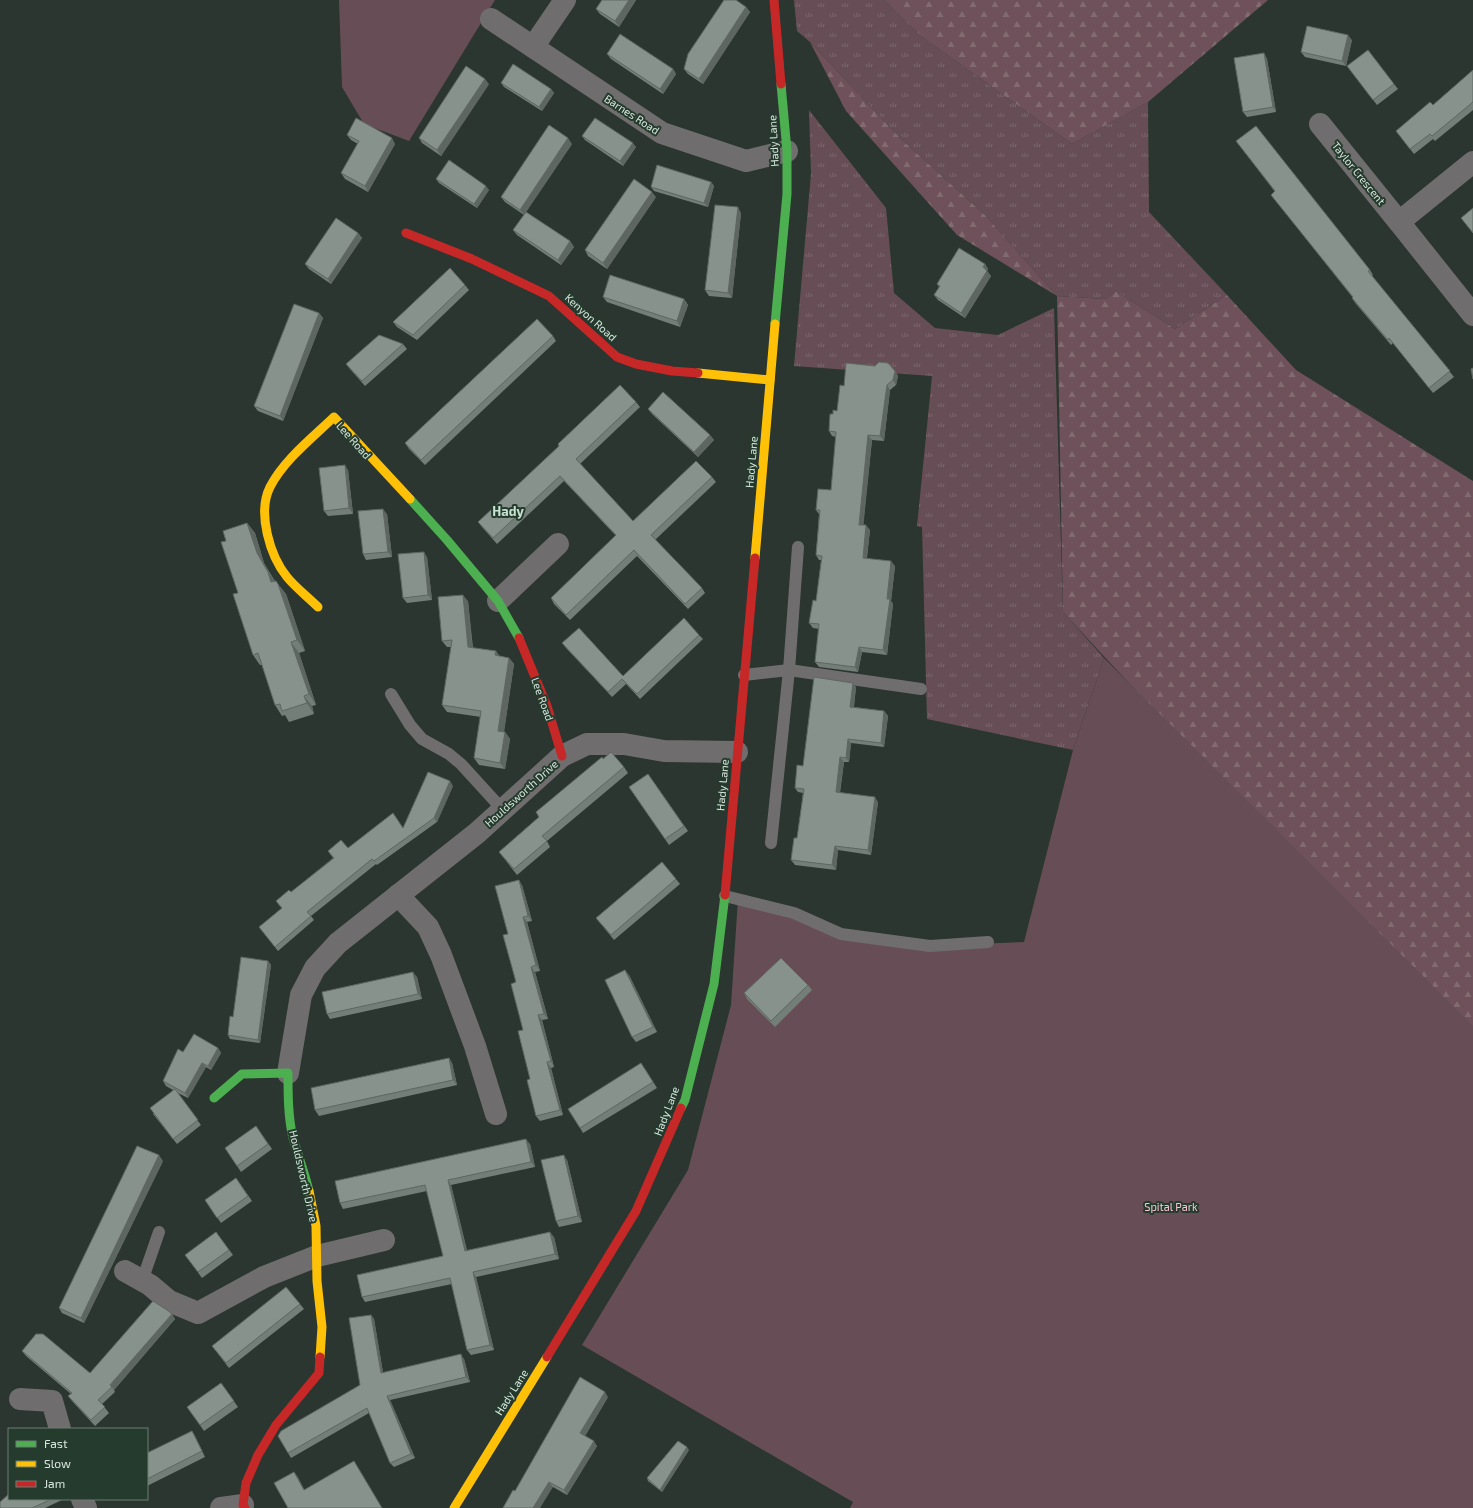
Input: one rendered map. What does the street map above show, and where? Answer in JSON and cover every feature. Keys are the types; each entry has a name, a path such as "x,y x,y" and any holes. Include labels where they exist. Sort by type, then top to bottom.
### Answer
{"street":[{"path":"533,47 565,0"},
{"name":"Hady Lane","path":"454,1508 636,1211 684,1100 714,984 725,896 770,380 788,194 787,151 774,0"},
{"name":"Barnes Road","path":"491,19 662,133 746,161 787,151"},
{"name":"Taylor Crescent","path":"1320,124 1473,316"},
{"path":"1399,222 1473,162"},
{"name":"Kenyon Road","path":"406,233 472,259 549,296 617,357 636,364 672,371 770,380"},
{"name":"Lee Road","path":"318,607 286,576 267,533 264,514 269,489 291,461 334,417 447,540 498,601 517,632 547,706 562,756"},
{"path":"498,601 558,544"},
{"name":"Houldsworth Drive","path":"244,1507 246,1484 258,1455 276,1425 319,1373 322,1327 316,1226 305,1172 293,1137 288,1093 288,1073 301,995 315,968 338,943 502,810 562,756 587,744 624,744 664,752 737,752"},
{"path":"398,895 428,927 441,955 475,1046 496,1114"},
{"path":"214,1098 242,1074 288,1073"},
{"path":"134,1276 169,1301 198,1314 264,1276 317,1256 384,1240"},
{"path":"20,1399 52,1401 60,1428"},
{"path":"221,1508 244,1507"}],"lane":[{"path":"771,843 789,670 798,547"},
{"path":"744,675 789,670 921,688"},
{"path":"391,694 410,725 422,739 449,754 461,764 502,810"},
{"path":"725,896 794,913 841,934 930,946 988,942"},
{"path":"134,1276 159,1232"}],"green space":[{"path":"339,0 495,0 409,141 364,124 342,87"},
{"path":"794,0 884,0 922,37 1072,144 1148,102 1149,212 1227,295 1175,329 1116,291 1106,299 1057,296 985,215 901,139 810,42 797,31"},
{"path":"884,0 1268,0 1148,102 1072,144 922,37"},
{"path":"810,42 901,139 985,215 1057,296 957,235 846,111"},
{"path":"809,110 886,208 894,293 935,328 998,335 1054,308 1063,612 1104,658 1073,750 927,719 922,527 917,526 932,376 794,366 811,174"},
{"path":"1116,291 1175,329 1227,295 1296,370 1473,481 1473,1027 1214,771 1063,612 1057,296 1106,299"},
{"name":"Spital Park","path":"1104,658 1473,1026 1473,1508 850,1508 853,1502 582,1345 688,1170 731,1005 738,899 841,934 930,946 1024,942 1073,750"}],"building":[{"path":"602,0 629,0 615,21 596,9"},
{"path":"724,0 736,0 746,7 699,79 684,69 688,54"},
{"path":"1307,26 1348,35 1342,61 1301,52"},
{"path":"620,34 673,69 660,89 607,54"},
{"path":"1368,50 1394,84 1373,100 1347,66"},
{"path":"1264,53 1273,107 1243,112 1234,58"},
{"path":"513,64 551,89 539,107 501,83"},
{"path":"466,66 485,79 437,150 419,138"},
{"path":"1473,70 1473,102 1432,136 1430,134 1410,149 1396,131 1430,102 1433,105"},
{"path":"356,118 392,138 365,186 341,173 359,141 347,135"},
{"path":"595,118 633,143 620,161 582,136"},
{"path":"549,125 568,138 520,210 501,197"},
{"path":"1256,126 1370,270 1368,271 1450,371 1429,388 1389,338 1388,340 1352,298 1353,297 1271,195 1275,191 1236,141"},
{"path":"449,160 486,186 474,204 436,179"},
{"path":"657,165 711,182 704,203 651,187"},
{"path":"634,179 652,192 603,263 585,250"},
{"path":"715,205 738,207 728,293 705,290"},
{"path":"1473,208 1473,233 1461,218"},
{"path":"526,212 570,241 558,260 513,230"},
{"path":"336,218 358,233 328,279 305,264"},
{"path":"959,248 985,264 983,267 987,271 961,313 934,295 940,286 937,284"},
{"path":"450,268 465,285 413,335 393,322"},
{"path":"610,275 684,299 677,321 603,297"},
{"path":"294,304 319,313 280,416 254,406"},
{"path":"537,319 553,336 421,460 405,443"},
{"path":"379,335 403,344 362,381 346,364"},
{"path":"879,362 888,363 895,371 893,380 887,385 880,436 868,435 859,525 866,525 863,558 891,561 887,599 890,599 883,650 859,647 855,667 815,662 819,624 809,623 813,600 816,601 822,556 816,555 820,510 816,510 818,489 831,490 836,432 829,431 830,414 833,414 833,410 837,411 840,385 844,386 846,363 875,366"},
{"path":"1473,368 1473,379 1471,369"},
{"path":"620,385 636,402 576,459 633,521 696,461 712,477 651,535 702,588 685,604 634,550 566,615 551,598 616,535 560,476 493,538 478,522 559,446 558,444"},
{"path":"663,392 710,435 694,452 648,409"},
{"path":"345,465 349,508 324,511 319,468"},
{"path":"383,509 388,552 363,554 358,511"},
{"path":"247,523 257,553 268,572 271,582 276,581 278,584 297,640 291,642 309,694 304,696 307,703 282,711 280,704 275,705 258,653 253,655 233,594 238,593 221,542 226,541 223,531"},
{"path":"424,552 428,595 403,598 398,554"},
{"path":"463,595 468,647 496,651 495,655 509,658 498,731 505,732 500,763 474,758 481,711 442,705 452,640 442,641 438,597"},
{"path":"684,618 699,635 637,694 622,679 608,692 562,643 579,628 623,676"},
{"path":"814,677 853,683 850,707 884,711 881,743 848,739 846,758 840,757 836,792 875,797 868,850 835,846 832,865 791,860 794,838 797,838 804,789 795,788 797,765 803,766"},
{"path":"611,752 624,767 542,836 547,841 514,869 499,852 539,817 536,812 602,757 603,759"},
{"path":"428,772 450,781 434,818 374,861 372,859 307,912 311,916 275,947 259,927 282,908 276,901 289,890 291,892 334,858 328,851 341,840 348,848 393,813 403,828"},
{"path":"648,774 684,826 665,839 629,787"},
{"path":"662,862 676,879 611,935 596,918"},
{"path":"519,880 528,916 523,917 536,965 531,967 544,1014 538,1015 551,1061 547,1062 560,1110 536,1116 527,1080 530,1079 518,1031 523,1030 511,984 516,982 503,935 508,934 495,886"},
{"path":"241,957 268,961 258,1040 228,1035 230,1016 233,1017"},
{"path":"781,958 808,985 771,1021 744,993"},
{"path":"625,970 653,1027 632,1037 605,980"},
{"path":"413,972 418,994 327,1014 322,992"},
{"path":"194,1034 218,1048 208,1066 202,1063 185,1093 163,1081 178,1049 183,1052"},
{"path":"449,1058 453,1080 315,1110 311,1088"},
{"path":"641,1063 653,1082 580,1128 568,1109"},
{"path":"175,1089 198,1120 173,1139 150,1108"},
{"path":"256,1126 268,1144 237,1166 225,1148"},
{"path":"526,1139 531,1162 448,1180 465,1251 550,1232 555,1254 473,1272 490,1345 467,1350 450,1278 362,1297 357,1275 443,1256 425,1185 340,1203 335,1181"},
{"path":"137,1146 159,1155 81,1318 59,1308"},
{"path":"564,1155 578,1216 556,1221 541,1160"},
{"path":"236,1178 248,1196 217,1218 205,1200"},
{"path":"216,1232 229,1250 198,1272 185,1255"},
{"path":"286,1287 300,1304 226,1363 212,1346"},
{"path":"153,1301 172,1314 110,1385 112,1387 98,1400 105,1407 91,1420 68,1396 72,1393 22,1351 36,1334 43,1334 90,1373"},
{"path":"371,1315 381,1373 461,1354 466,1377 387,1396 411,1454 390,1463 367,1408 288,1453 278,1436 281,1431 360,1385 349,1318"},
{"path":"580,1377 605,1392 580,1433 594,1441 564,1490 549,1482 533,1508 503,1508 513,1490 515,1491"},
{"path":"221,1383 234,1401 200,1425 187,1407"},
{"path":"192,1431 202,1451 148,1478 148,1453"},
{"path":"678,1441 687,1447 660,1490 647,1478"},
{"path":"354,1461 382,1508 288,1508 274,1483 294,1472 304,1490"},
{"path":"8,1495 8,1500 50,1500 32,1508 0,1508 0,1502"}],"traffic: fast":[{"path":"775,324 787,194 787,151 781,84"},
{"path":"410,499 447,540 498,601 519,638"},
{"path":"681,1108 685,1100 714,984 725,895"},
{"path":"214,1098 242,1074 288,1073 291,1130 309,1191"}],"traffic: slow":[{"path":"755,558 775,324"},
{"path":"698,373 770,380"},
{"path":"318,607 287,577 275,558 267,534 265,521 266,497 270,487 283,468 299,450 334,417 410,499"},
{"path":"309,1191 316,1226 317,1281 322,1327 320,1357"},
{"path":"454,1508 547,1357"}],"traffic: jam":[{"path":"774,0 781,84"},
{"path":"406,233 472,259 549,296 617,357 636,364 672,371 698,373"},
{"path":"725,895 755,558"},
{"path":"519,638 547,706 562,756"},
{"path":"547,1357 636,1211 681,1108"},
{"path":"245,1508 243,1505 246,1483 258,1455 276,1425 319,1373 320,1357"}],"district":[{"name":"Hady","path":"508,511"}]}
